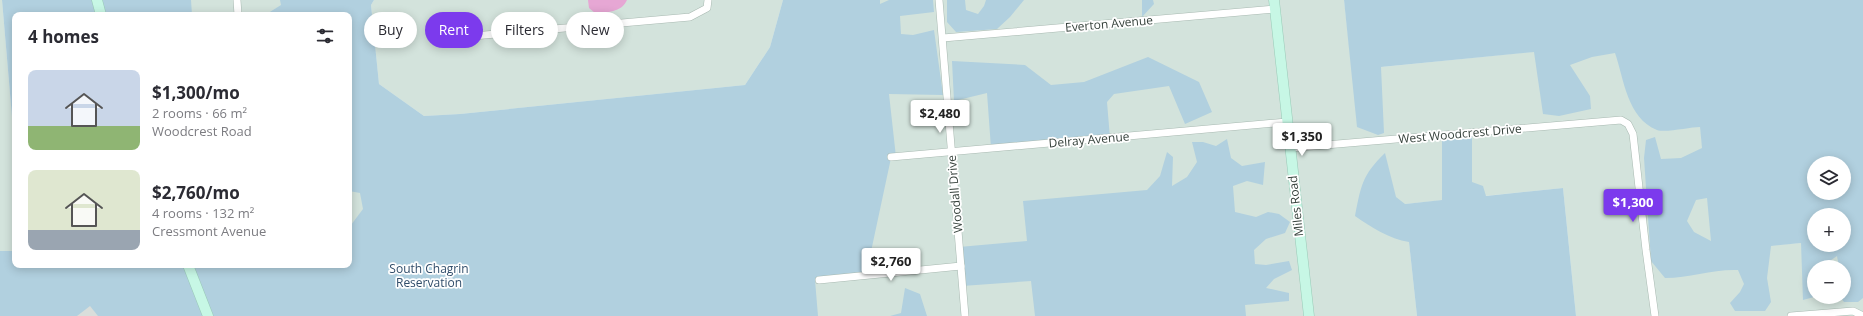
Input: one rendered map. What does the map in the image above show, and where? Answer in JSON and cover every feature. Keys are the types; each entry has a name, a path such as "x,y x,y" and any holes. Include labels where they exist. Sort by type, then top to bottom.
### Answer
{"main road":[{"path":"98,0 100,12"},
{"name":"Miles Road","path":"1275,4 1309,316"},
{"path":"189,268 208,316"}],"street":[{"path":"237,0 238,12"},
{"path":"483,35 690,17 707,8 708,0"},
{"name":"Woodall Drive","path":"939,0 965,316"},
{"name":"Everton Avenue","path":"943,38 1275,4"},
{"name":"West Woodcrest Drive","path":"1290,148 1621,120 1628,124 1633,134 1646,250 1656,316"},
{"name":"Delray Avenue","path":"891,158 1287,122"},
{"path":"819,280 961,266"},
{"path":"1791,316 1853,311 1862,315"}],"shaded area":[{"path":"0,0 2,0 12,117 12,251 0,251"},
{"path":"161,0 321,0 323,12 163,12"},
{"path":"374,0 783,0 770,47 745,85 460,114 424,116 379,84 375,48 417,48 417,12 372,12 371,5"},
{"path":"588,0 627,0 617,10 609,12 594,12 589,8"},
{"path":"790,0 1270,0 1304,316 476,316 800,102"},
{"path":"1274,0 1344,0 1352,70 1691,36 1713,250 1807,243 1807,252 1851,252 1851,242 1863,238 1863,316 1576,316 1563,188 1405,204 1417,316 1309,316"},
{"path":"352,183 387,202 352,238"},
{"path":"90,306 98,316 77,316"}],"green space":[{"path":"2,0 191,0 192,12 12,12 12,117"},
{"name":"South Chagrin Reservation","path":"280,0 374,0 371,5 372,12 364,12 364,48 375,48 379,84 424,116 460,114 745,85 770,47 783,0 880,0 880,4 889,0 933,0 934,12 900,16 901,34 913,35 934,30 943,95 889,94 896,157 891,158 866,275 815,280 818,316 0,316 0,251 12,251 12,268 352,268 352,224 363,209 360,193 352,192 352,12 270,12 281,5"},
{"path":"947,0 965,0 966,10 978,14 984,6 986,0 1024,0 1010,17 997,29 956,32 947,22"},
{"path":"1142,0 1153,0 1154,4 1142,17"},
{"path":"1344,0 1863,0 1863,298 1858,302 1851,302 1851,260 1838,260 1837,256 1831,260 1807,260 1807,299 1803,300 1801,243 1771,246 1767,278 1771,302 1765,311 1735,311 1730,303 1740,292 1744,284 1738,270 1665,278 1651,261 1644,158 1646,140 1655,137 1661,159 1681,158 1702,148 1700,127 1661,131 1647,124 1639,117 1628,97 1615,53 1592,57 1570,65 1590,96 1591,109 1559,116 1543,114 1534,52 1381,67 1384,133 1378,135 1357,127","holes":["1707,198 1711,241 1694,232 1687,221 1696,200"]},
{"path":"1148,57 1199,82 1212,112 1185,124 1169,86 1114,94 1107,102 1110,138 991,148 987,93 954,101 952,61 1025,65 1051,85 1084,82"},
{"path":"1472,136 1472,182 1483,186 1486,196 1563,188 1576,316 1417,316 1409,242 1387,235 1355,216 1361,189 1367,175 1371,168 1385,153 1396,197 1405,204 1442,200 1442,139"},
{"path":"1227,139 1231,158 1242,166 1265,162 1263,185 1247,181 1233,186 1235,212 1256,217 1268,212 1279,214 1290,222 1285,233 1266,239 1254,250 1255,264 1266,265 1289,261 1292,270 1274,279 1266,288 1289,293 1289,301 1245,305 1246,316 1035,316 1031,281 962,286 959,247 1027,241 1023,201 1147,190 1160,176 1167,152 1173,157 1172,186 1187,177 1197,162 1192,142 1203,142 1216,146"},
{"path":"905,288 920,294 927,316 890,316 901,313"}]}
